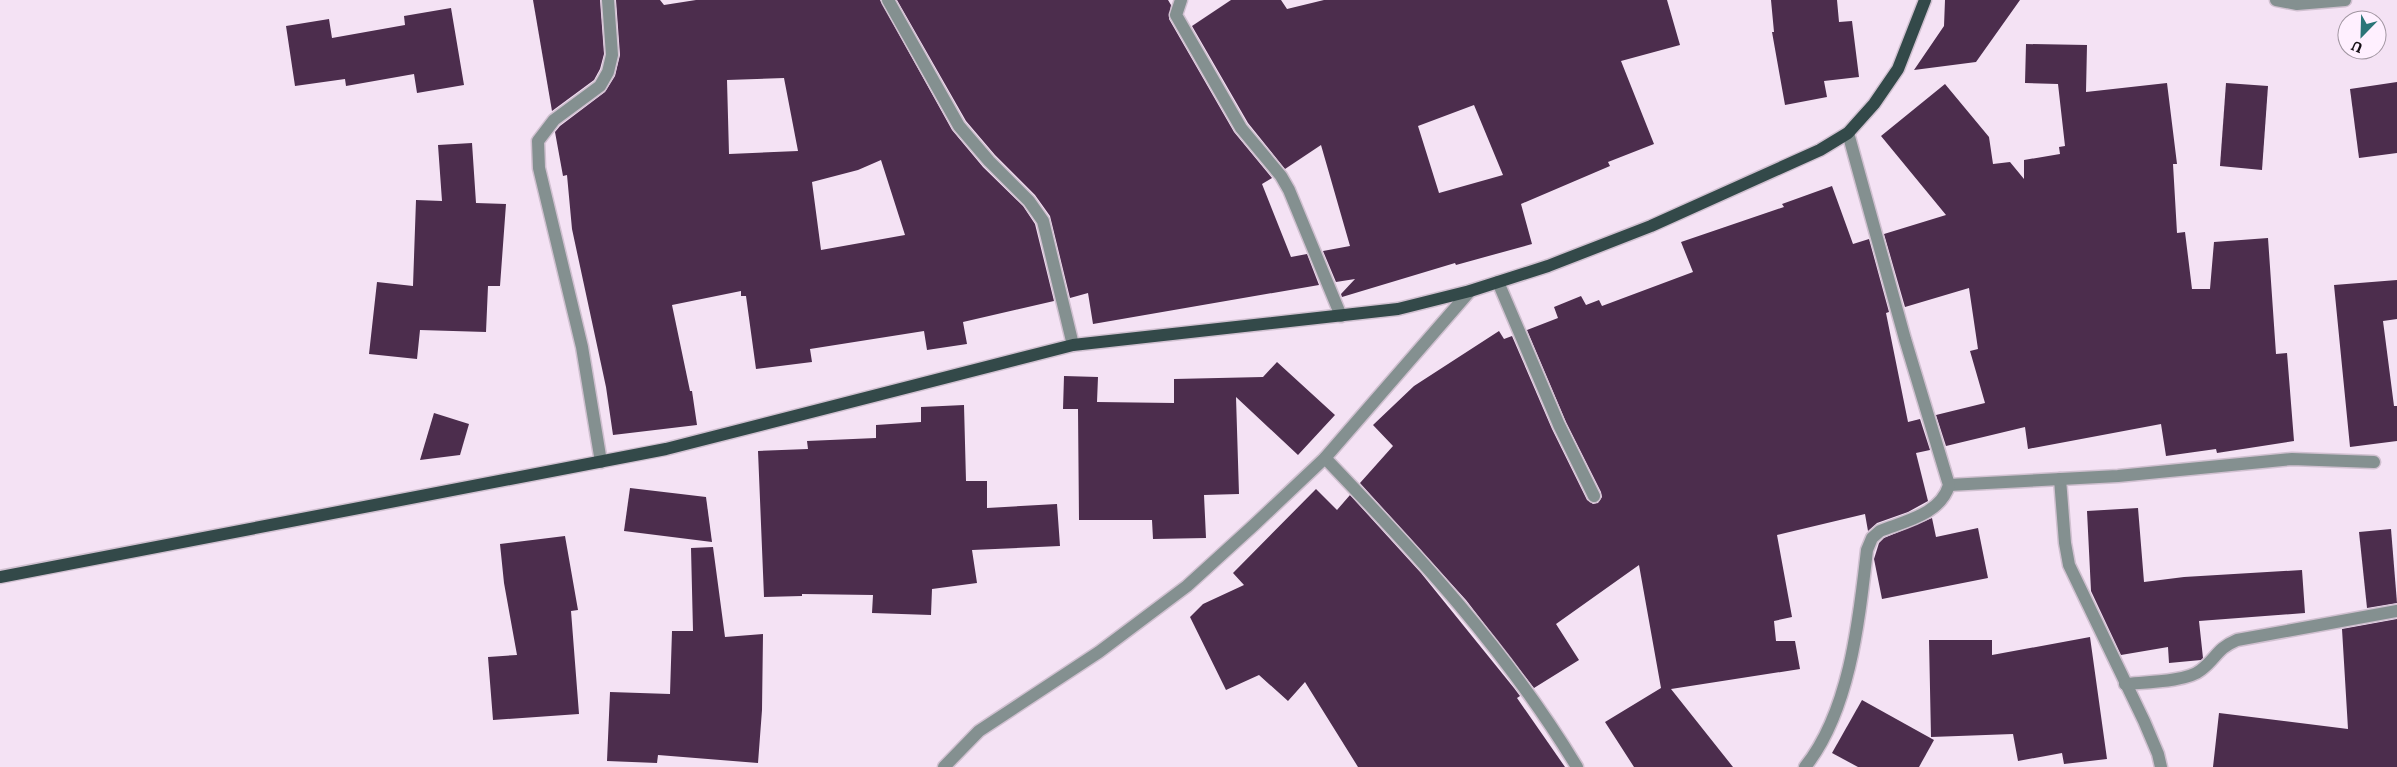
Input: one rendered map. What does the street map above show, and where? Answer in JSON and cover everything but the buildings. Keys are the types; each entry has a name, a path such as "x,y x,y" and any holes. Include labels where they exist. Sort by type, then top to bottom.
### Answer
{"main road":[{"path":"0,577 666,449 1073,346 1342,316 1398,308 1470,291 1548,266 1651,226 1803,158 1848,132 1874,104 1898,69 1925,0"}],"street":[{"path":"601,462 582,347 539,168 538,141 554,120 600,86 608,72 612,55 608,0"},
{"path":"888,0 959,126 989,162 1029,201 1043,221 1073,346"},
{"path":"1181,0 1176,15 1241,128 1281,176 1289,190 1342,316"},
{"path":"2276,0 2297,4 2345,0"},
{"path":"1805,767 1825,736 1839,702 1854,641 1867,550 1872,538 1880,531 1938,505 1946,494 1949,485 1905,339 1848,132"},
{"path":"1498,282 1560,425 1594,496"},
{"path":"944,767 979,730 1099,652 1187,586 1325,458 1470,291"},
{"path":"1325,458 1398,533 1473,620 1524,685 1577,767"},
{"path":"1949,485 2118,476 2292,459 2374,462"},
{"path":"2060,479 2065,543 2070,565 2144,721 2158,754 2161,767"},
{"path":"2125,684 2188,677 2200,672 2222,646 2237,640 2397,611"}]}
